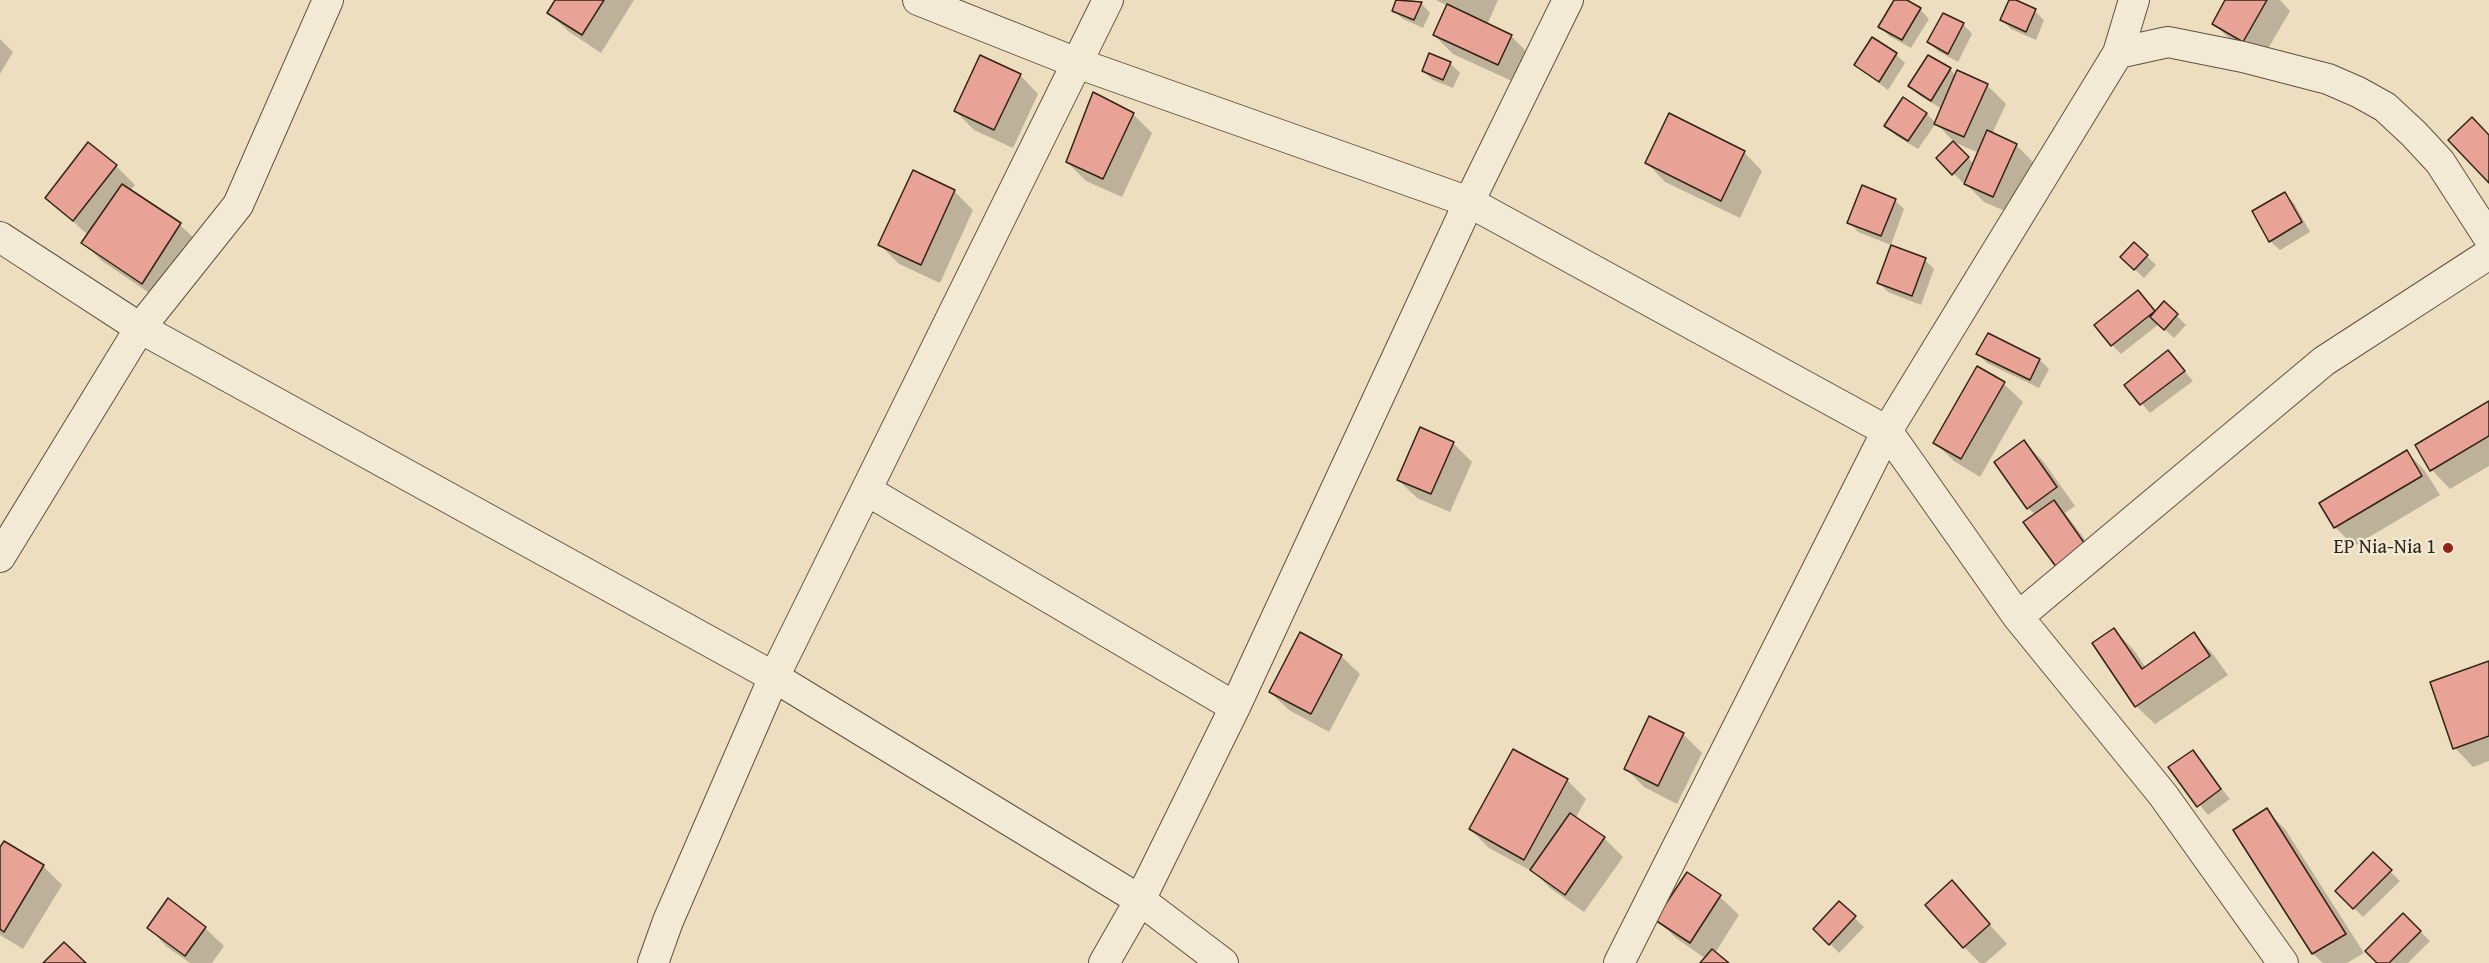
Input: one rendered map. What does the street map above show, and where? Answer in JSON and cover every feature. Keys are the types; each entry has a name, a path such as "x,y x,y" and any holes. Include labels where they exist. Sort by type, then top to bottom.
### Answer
{"street":[{"path":"0,557 140,328 238,205 328,0"},
{"path":"918,0 1077,63 1469,202 1887,431 2018,617 2163,795 2283,963"},
{"path":"653,963 668,921 774,676 1108,0"},
{"path":"1104,963 1140,900 1235,707 1469,202 1568,0"},
{"path":"1619,963 1887,431 2118,52 2134,0"},
{"path":"2118,52 2168,42 2243,57 2318,76 2358,93 2385,107 2440,162 2489,238"},
{"path":"0,237 140,328 774,676 1140,900 1223,963"},
{"path":"2018,617 2324,361 2489,254"},
{"path":"866,490 1235,707"}],"building":[{"path":"555,0 604,0 582,35 547,13"},
{"path":"1396,0 1422,2 1414,20 1392,11"},
{"path":"1894,0 1907,0 1921,8 1902,40 1878,27"},
{"path":"2009,0 2016,0 2036,9 2026,32 2000,20"},
{"path":"2225,0 2267,0 2243,42 2212,24"},
{"path":"1447,4 1512,35 1498,65 1433,35"},
{"path":"1943,13 1964,23 1948,54 1927,42"},
{"path":"1872,37 1897,53 1879,82 1854,65"},
{"path":"1429,53 1451,62 1443,80 1422,71"},
{"path":"980,55 1021,74 994,130 954,111"},
{"path":"1928,55 1951,68 1931,101 1908,86"},
{"path":"1957,70 1988,84 1964,137 1934,124"},
{"path":"1093,92 1134,113 1103,179 1066,162"},
{"path":"1903,97 1927,113 1908,141 1884,126"},
{"path":"1669,113 1745,151 1721,201 1645,163"},
{"path":"2472,117 2489,135 2489,183 2448,140"},
{"path":"1987,130 2017,144 1993,197 1964,184"},
{"path":"1953,141 1969,157 1952,175 1936,158"},
{"path":"88,142 117,165 73,221 45,198"},
{"path":"913,170 955,190 921,265 878,245"},
{"path":"122,184 181,223 142,284 81,243"},
{"path":"1862,185 1896,199 1881,236 1847,223"},
{"path":"2285,192 2302,222 2269,242 2252,211"},
{"path":"2134,242 2148,255 2134,270 2120,257"},
{"path":"1891,245 1926,258 1912,296 1877,283"},
{"path":"2138,290 2155,311 2111,346 2094,325"},
{"path":"2164,301 2178,314 2164,330 2150,317"},
{"path":"1988,333 2040,359 2030,380 1976,354"},
{"path":"2168,350 2185,371 2140,405 2124,385"},
{"path":"1977,366 2005,382 1961,459 1933,443"},
{"path":"2489,401 2489,436 2430,471 2415,445"},
{"path":"1420,427 1454,442 1431,494 1397,480"},
{"path":"2024,440 2057,487 2027,509 1994,462"},
{"path":"2407,450 2422,476 2334,528 2319,503"},
{"path":"2054,500 2087,547 2057,568 2023,522"},
{"path":"2114,628 2142,669 2194,632 2210,656 2135,707 2092,643"},
{"path":"1300,632 1342,655 1311,714 1269,692"},
{"path":"2489,661 2489,736 2453,749 2430,682"},
{"path":"1649,716 1684,733 1658,786 1624,769"},
{"path":"1513,749 1568,779 1524,860 1469,829"},
{"path":"2193,750 2221,789 2197,807 2168,767"},
{"path":"2267,808 2346,934 2312,954 2233,830"},
{"path":"1570,813 1605,837 1565,895 1530,870"},
{"path":"4,841 44,865 4,932 0,929 0,847"},
{"path":"2373,852 2392,870 2353,909 2335,891"},
{"path":"1687,872 1721,895 1690,943 1655,920"},
{"path":"1952,880 1990,924 1963,948 1925,905"},
{"path":"168,898 206,927 185,956 147,928"},
{"path":"1839,901 1856,916 1829,945 1813,929"},
{"path":"2403,913 2421,931 2389,963 2377,963 2365,951"},
{"path":"64,942 86,963 43,963"},
{"path":"1712,949 1729,963 1700,963"}],"place":[{"name":"EP Nia-Nia 1","path":"2448,548"}]}
